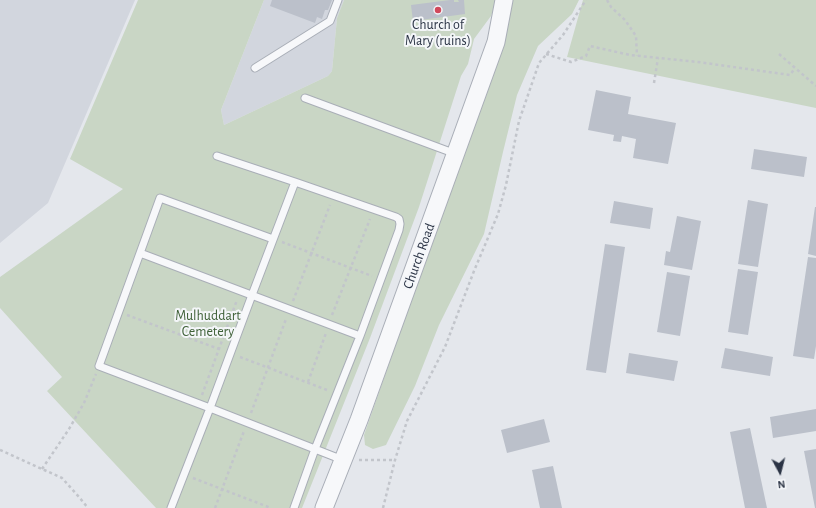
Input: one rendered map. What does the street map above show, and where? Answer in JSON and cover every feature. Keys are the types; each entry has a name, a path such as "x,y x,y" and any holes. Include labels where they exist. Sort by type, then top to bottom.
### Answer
{"street":[{"name":"Church Road","path":"324,508 359,420 496,42 504,0"}],"lane":[{"path":"255,68 330,21 338,0"},
{"path":"305,98 456,154"},
{"path":"217,156 334,195 399,219 400,224 360,336 315,449 294,508"},
{"path":"171,508 295,182"},
{"path":"273,239 160,198 99,366 315,449 344,458"},
{"path":"140,254 252,294 360,336"}],"path":[{"path":"383,508 407,421 445,347 498,214 506,185 519,121 539,63 563,35 586,0"},
{"path":"608,0 611,7 624,20 636,36 637,56"},
{"path":"546,54 570,62 586,56 590,46 637,56 698,62 790,76 795,68"},
{"path":"779,54 816,86"},
{"path":"654,82 658,58"},
{"path":"215,508 334,195"},
{"path":"308,382 350,268 374,209"},
{"path":"273,239 380,280"},
{"path":"198,404 240,290"},
{"path":"119,312 219,349"},
{"path":"230,353 337,394"},
{"path":"42,469 69,429 80,409 99,366"},
{"path":"0,450 62,478 88,508"},
{"path":"344,458 361,460 395,460"},
{"path":"184,475 222,489 261,506 271,508"}],"shaded area":[{"path":"0,0 135,0 48,203 0,243"},
{"path":"264,0 344,0 337,18 332,71 328,76 224,125 221,110"}],"green space":[{"name":"Mulhuddart Cemetery","path":"138,0 264,0 221,110 224,125 328,76 332,71 337,18 344,0 497,0 491,16 474,39 468,64 461,76 419,207 370,338 302,508 156,508 47,391 62,377 0,308 0,277 123,189 70,159"},
{"path":"511,0 579,0 572,14 538,46 517,95 484,234 439,325 415,386 386,445 373,449 365,445 364,435 508,24"},
{"path":"583,0 816,0 816,108 567,57"}],"building":[{"path":"272,0 332,0 328,10 325,10 322,19 317,17 315,23 270,6"},
{"name":"Church of Mary (ruins)","path":"450,0 459,2 458,0 464,0 465,14 413,21 411,5"},
{"path":"596,90 631,97 628,114 676,123 668,164 633,158 636,139 622,136 621,142 613,141 614,135 588,130"},
{"path":"754,149 807,157 804,177 751,169"},
{"path":"748,200 768,204 758,267 738,264"},
{"path":"614,201 653,208 650,229 610,223"},
{"path":"816,207 816,256 808,254"},
{"path":"677,216 701,221 692,270 664,265 666,251 670,252"},
{"path":"605,244 625,247 606,373 586,370"},
{"path":"808,257 816,258 816,346 814,359 793,356"},
{"path":"738,269 758,272 748,335 728,332"},
{"path":"667,272 690,276 680,336 657,332"},
{"path":"725,348 773,357 770,376 721,368"},
{"path":"629,353 678,361 674,381 626,373"},
{"path":"816,409 816,431 773,438 770,417"},
{"path":"544,419 550,442 507,453 501,430"},
{"path":"750,428 767,508 745,508 730,432"},
{"path":"816,449 816,508 815,508 804,451"},
{"path":"553,466 562,508 540,508 532,470"}],"place":[{"name":"Church of Mary (ruins)","path":"438,10"}]}
